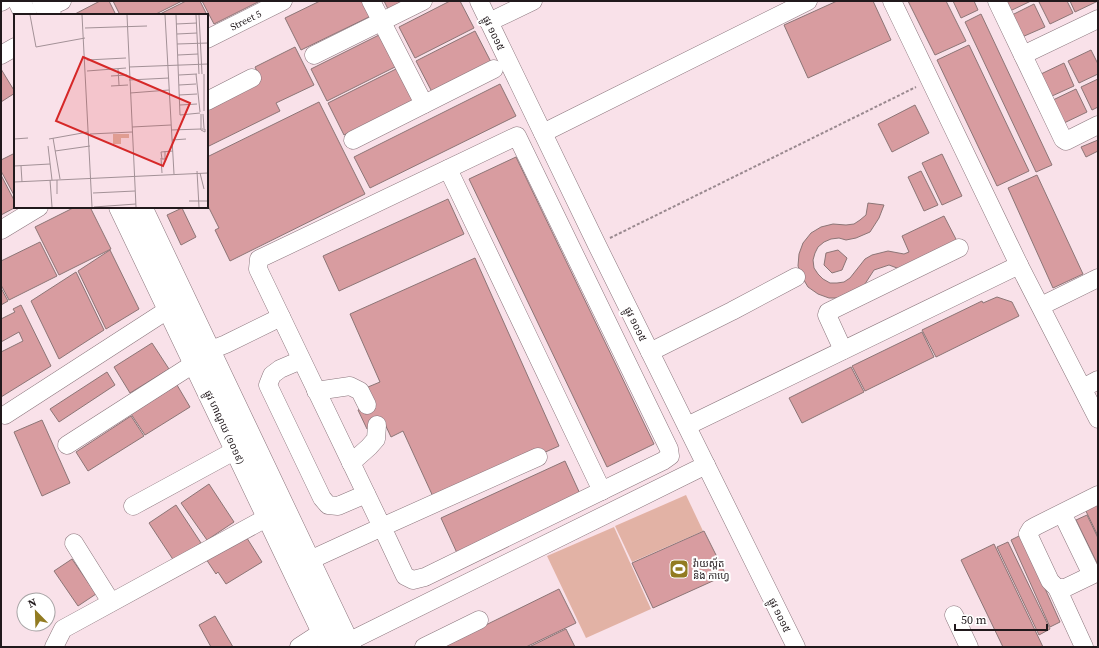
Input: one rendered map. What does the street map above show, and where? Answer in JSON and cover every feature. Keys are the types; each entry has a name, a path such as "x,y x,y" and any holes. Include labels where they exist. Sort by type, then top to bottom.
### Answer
{"main road":[{"path":"19,1 45,8"},
{"name":"ផ្លូវ ហាណូយ (១០១៩)","path":"120,208 169,309 199,357 337,642"},
{"name":"ផ្លូវ ហាណូយ (១០១៩)","path":"141,208 236,450 268,517 300,565"}],"street":[{"name":"Street 5","path":"208,38 283,1"},
{"path":"371,1 424,104"},
{"path":"314,55 423,1"},
{"name":"ផ្លូវ ១០១៥","path":"479,1 597,245 796,647"},
{"path":"489,22 533,1"},
{"path":"523,149 544,135 808,1"},
{"path":"892,1 1019,265 1041,306 1090,384 1098,419"},
{"path":"998,1 1064,140 1066,141 1098,125"},
{"path":"1023,55 1098,19"},
{"path":"1,54 14,48"},
{"path":"353,140 494,69"},
{"path":"208,100 252,78"},
{"path":"517,136 668,449 670,456 663,462 425,577 413,580 405,576 258,269 259,259 448,169 517,136"},
{"path":"448,169 602,491"},
{"path":"1,230 37,208"},
{"path":"843,350 827,315 828,312 959,248"},
{"path":"687,426 1019,265"},
{"path":"650,352 732,312 796,277"},
{"path":"1041,306 1098,278"},
{"path":"5,415 169,309"},
{"path":"67,445 199,357 281,317"},
{"path":"301,360 280,369 272,375 268,385 322,498 328,505 338,506 366,494"},
{"path":"316,392 350,386 360,391 367,405"},
{"path":"350,462 369,447 376,439 377,425"},
{"path":"132,506 236,450"},
{"path":"300,565 538,457"},
{"path":"299,647 337,642 706,465"},
{"path":"1084,647 1057,588 1050,581 1028,534 1030,529 1098,495"},
{"path":"1057,588 1065,588 1092,575 1062,513"},
{"path":"54,647 63,629 268,517"},
{"path":"74,543 111,602"},
{"path":"954,615 969,647"},
{"path":"424,647 479,620"}],"path":[{"path":"597,245 929,80"}],"shaded area":[{"path":"686,495 703,531 632,562 615,526"},
{"path":"614,527 651,609 586,638 547,556"}],"building":[{"path":"100,1 109,1 116,14 75,14"},
{"path":"113,1 182,1 156,14 120,14"},
{"path":"186,1 200,1 206,14 160,14"},
{"path":"202,1 260,1 214,24"},
{"path":"320,1 364,1 371,16 301,50 285,18"},
{"path":"384,1 404,1 388,9"},
{"path":"450,1 460,1 474,28 415,58 399,27"},
{"path":"837,1 873,1 891,40 808,78 784,25"},
{"path":"908,1 946,1 966,41 935,55"},
{"path":"953,1 974,1 978,10 961,18"},
{"path":"1005,1 1031,1 1010,11"},
{"path":"1067,1 1073,13 1050,24 1039,2"},
{"path":"1070,1 1098,1 1075,12"},
{"path":"1034,4 1045,27 1022,37 1012,15"},
{"path":"981,14 1052,165 1036,172 965,22"},
{"path":"475,31 491,62 432,92 416,61"},
{"path":"381,34 397,66 327,101 311,69"},
{"path":"969,45 1029,171 997,186 937,60"},
{"path":"295,47 314,85 276,103 280,111 208,147 208,106 261,80 255,67"},
{"path":"1091,50 1098,64 1098,74 1079,83 1068,61"},
{"path":"1064,63 1074,86 1052,96 1041,74"},
{"path":"398,68 414,100 344,135 328,103"},
{"path":"1,69 14,90 14,94 1,102"},
{"path":"1098,79 1098,107 1092,110 1081,87"},
{"path":"500,84 516,116 370,188 354,157"},
{"path":"1076,89 1087,112 1064,123 1053,100"},
{"path":"319,102 365,194 230,261 215,230 219,228 208,206 208,157"},
{"path":"915,105 929,133 892,152 878,124"},
{"path":"1098,140 1098,151 1086,157 1081,147"},
{"path":"14,154 14,195 1,171 1,160"},
{"path":"942,154 962,196 942,205 922,163"},
{"path":"516,157 654,444 607,467 469,179"},
{"path":"921,171 938,205 924,211 908,177"},
{"path":"1,175 14,200 14,208 1,215"},
{"path":"1037,175 1083,274 1053,288 1008,188"},
{"path":"448,199 464,234 339,291 323,256"},
{"path":"868,203 884,205 879,218 870,232 856,238 846,240 839,238 831,239 818,247 815,253 813,260 814,268 823,279 830,283 844,282 850,278 865,259 872,255 888,251 904,254 909,252 902,236 944,216 958,243 902,271 889,265 874,270 863,287 841,298 829,298 818,294 808,287 798,266 799,254 803,243 811,233 821,227 833,224 854,224 866,215"},
{"path":"73,208 90,208 111,249 59,275 35,227"},
{"path":"182,208 196,237 181,245 167,215"},
{"path":"40,242 57,276 9,300 1,285 1,261"},
{"path":"110,250 139,309 106,329 78,271"},
{"path":"838,250 847,258 842,270 832,273 824,265 826,253"},
{"path":"475,258 559,446 435,501 403,431 391,437 384,422 367,429 358,410 367,405 368,387 380,382 350,314"},
{"path":"76,272 104,330 59,359 31,301"},
{"path":"1,288 8,301 1,305"},
{"path":"997,297 1012,302 1019,316 936,357 922,330 982,301 983,303"},
{"path":"21,305 51,366 1,397 1,352 23,341 19,332 1,342 1,319 15,312 13,309"},
{"path":"922,332 934,357 865,391 852,366"},
{"path":"152,343 169,369 130,393 114,367"},
{"path":"851,367 864,392 802,423 789,398"},
{"path":"107,372 115,385 59,422 50,409"},
{"path":"177,385 190,407 145,435 131,414"},
{"path":"131,416 144,436 88,471 76,452"},
{"path":"42,420 70,483 42,496 14,432"},
{"path":"565,461 581,496 457,553 441,518"},
{"path":"209,484 234,522 207,540 181,503"},
{"path":"1098,500 1098,536 1084,507"},
{"path":"176,505 201,543 174,561 149,523"},
{"path":"1087,515 1098,538 1098,565 1076,520"},
{"name":"វ៉ាយស្ព័ត និង កាហ្វេ","path":"704,531 726,575 653,608 632,563"},
{"path":"245,535 262,562 226,584 218,572 216,574 206,559"},
{"path":"1021,535 1060,622 1050,627 1011,540"},
{"path":"1008,542 1050,629 1039,635 997,547"},
{"path":"994,544 1043,647 1003,647 961,560"},
{"path":"72,559 96,594 78,606 54,571"},
{"path":"559,589 576,623 526,647 441,647"},
{"path":"215,616 233,647 211,647 199,625"},
{"path":"566,629 575,647 529,647"}],"place":[{"name":"វ៉ាយស្ព័ត និង កាហ្វេ","path":"679,569"}]}
